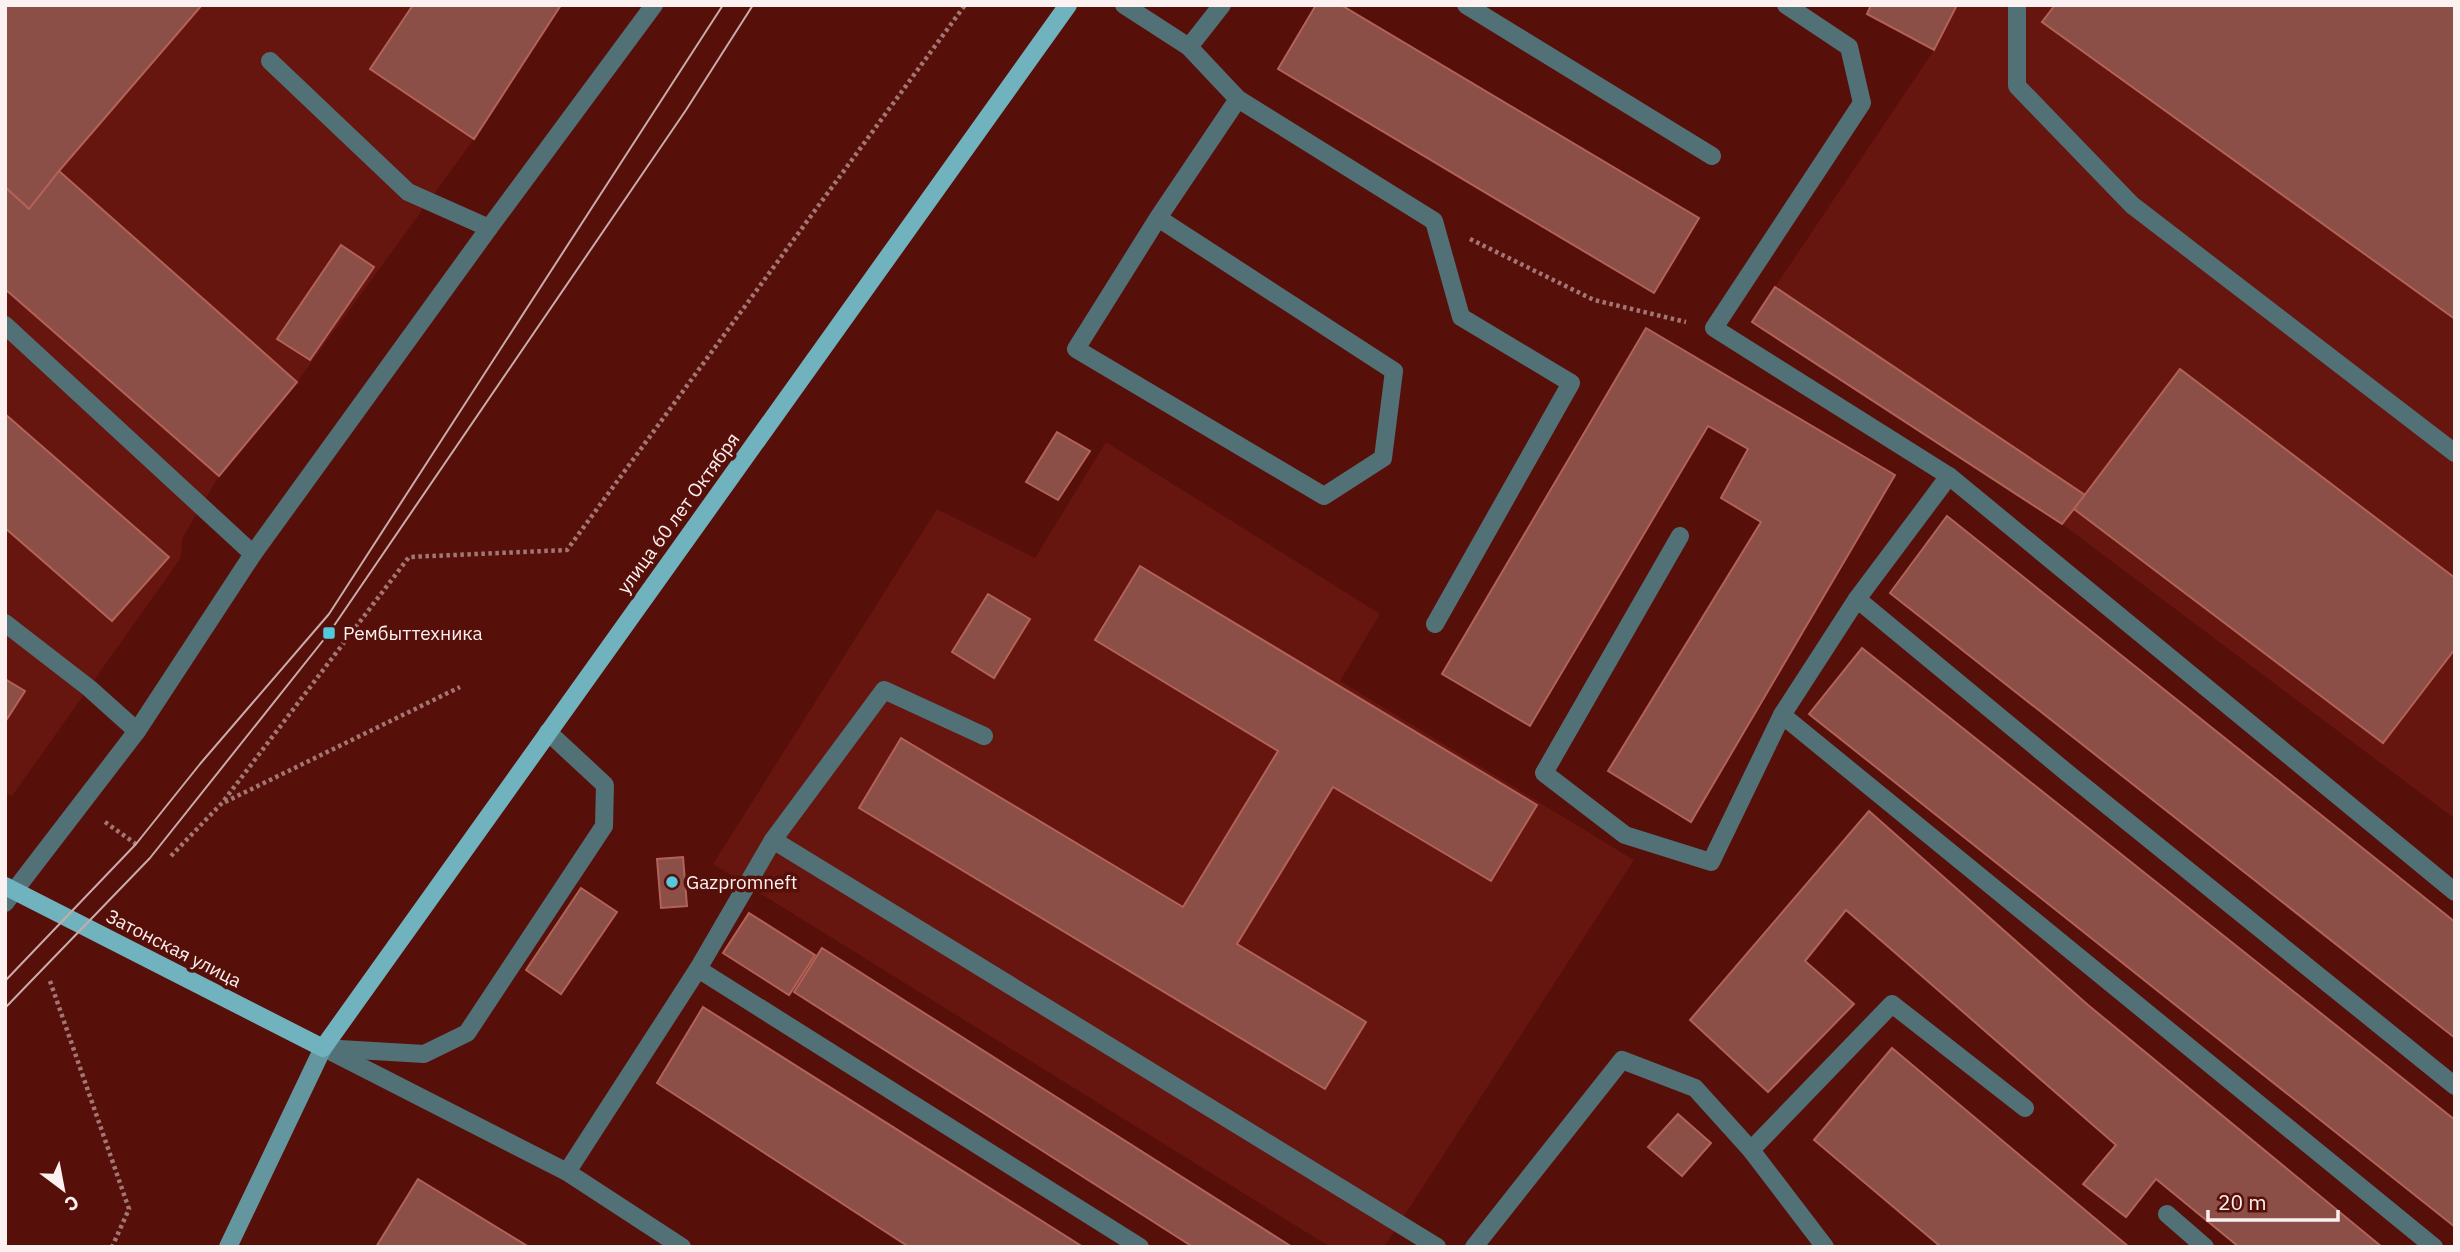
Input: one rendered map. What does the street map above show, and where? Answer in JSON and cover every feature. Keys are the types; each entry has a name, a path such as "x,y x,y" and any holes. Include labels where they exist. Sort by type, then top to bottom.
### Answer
{"main road":[{"name":"улица 60 лет Октября","path":"323,1048 1068,5"},
{"name":"Затонская улица","path":"8,893 323,1048"},
{"path":"228,1247 323,1048"}],"lane":[{"path":"8,893 137,731 253,554 654,5"},
{"path":"1124,5 1189,47 1238,99 1434,220 1461,317 1571,383 1435,624"},
{"path":"1189,47 1222,5"},
{"path":"1466,5 1712,156"},
{"path":"1786,5 1849,47 1861,103 1714,328 1949,476 2455,892"},
{"path":"2017,5 2017,86 2123,195 2455,453"},
{"path":"270,61 408,192 489,228"},
{"path":"1158,218 1394,371 1383,458 1324,496 1076,349 1158,218 1238,99"},
{"path":"5,325 253,554"},
{"path":"1681,536 1544,773 1625,835 1712,862 1782,715 1857,599 1949,476"},
{"path":"1857,599 2071,776 2455,1086"},
{"path":"5,623 89,688 137,731"},
{"path":"567,1172 698,969 773,840 884,690 985,736"},
{"path":"1782,715 2434,1247"},
{"path":"323,1048 425,1054 467,1032 604,826 605,785 548,732"},
{"path":"773,840 1437,1247"},
{"path":"698,969 1140,1247"},
{"path":"1751,1150 1892,1004 2025,1108"},
{"path":"323,1048 567,1172 682,1247"},
{"path":"1474,1247 1622,1060 1695,1088 1751,1150 1825,1247"},
{"path":"2167,1214 2205,1247"}],"path":[{"path":"170,856 222,803 408,557 567,550 965,5"},
{"path":"1434,220 1594,300 1714,328"},
{"path":"222,803 460,687"},
{"path":"50,981 129,1209 112,1247"}],"shaded area":[{"path":"5,5 561,5 474,139 297,382 219,476 183,537 180,559 12,796 5,793"},
{"path":"1957,5 2455,5 2455,819 2062,524 2084,494 1775,287 1934,50"},
{"path":"1106,442 1380,614 1340,681 1634,860 1384,1247 1330,1247 713,864 937,509 1035,558"}],"building":[{"path":"5,5 202,5 29,209 5,187"},
{"path":"413,5 561,5 474,139 370,69"},
{"path":"1316,5 1341,5 1699,218 1654,293 1278,69"},
{"path":"1871,5 1957,5 1934,50 1867,14"},
{"path":"2055,5 2455,5 2455,319 2042,22"},
{"path":"59,171 297,382 219,476 5,289 5,187 29,209"},
{"path":"341,245 374,267 310,360 277,339"},
{"path":"1775,287 2085,495 2062,524 1752,322"},
{"path":"1646,328 1895,475 1691,822 1608,771 1761,522 1721,498 1748,449 1708,426 1530,726 1442,674"},
{"path":"2180,369 2455,578 2455,649 2383,743 2074,509"},
{"path":"5,414 169,557 112,621 5,528"},
{"path":"1057,432 1090,451 1058,500 1026,482"},
{"path":"1947,516 2455,922 2455,1038 1890,593"},
{"path":"1140,566 1537,805 1491,881 1333,787 1237,944 1366,1022 1325,1089 859,808 901,738 1183,907 1278,751 1095,640"},
{"path":"988,594 1030,619 994,678 952,652"},
{"path":"1862,648 2455,1120 2455,1227 1809,714"},
{"path":"5,679 25,691 5,722"},
{"path":"1869,811 2088,1005 2382,1247 2239,1247 2156,1179 2126,1217 2083,1184 2116,1145 1846,910 1805,961 1854,1004 1768,1092 1690,1020"},
{"name":"Gazpromneft","path":"683,857 687,906 661,908 657,859"},
{"path":"581,888 617,912 561,994 526,970"},
{"path":"749,913 815,955 789,995 723,953"},
{"path":"822,948 1292,1247 1193,1247 794,992"},
{"path":"703,1007 1083,1247 909,1247 657,1083"},
{"path":"1892,1048 2129,1247 1941,1247 1814,1140"},
{"path":"1678,1114 1711,1143 1682,1176 1648,1147"},
{"path":"418,1179 529,1247 376,1247"}],"tram line":[{"path":"5,981 136,844 200,764 329,614 723,5"},
{"path":"5,1008 150,858 329,633 686,110 753,5"}],"place":[{"name":"Рембыттехника","path":"329,633"},
{"name":"Gazpromneft","path":"672,882"}]}
